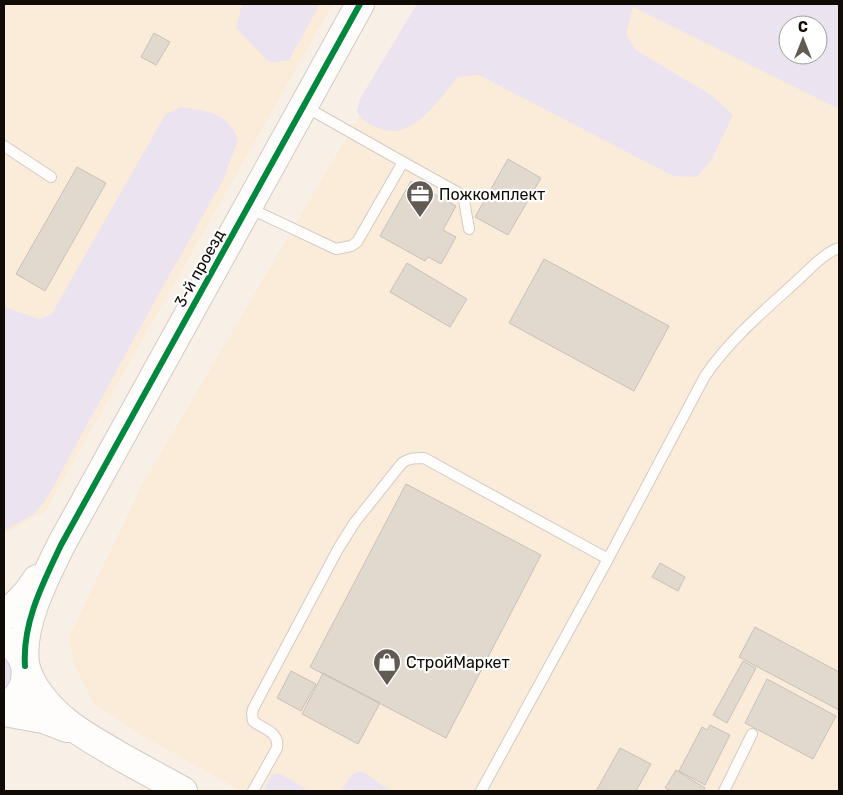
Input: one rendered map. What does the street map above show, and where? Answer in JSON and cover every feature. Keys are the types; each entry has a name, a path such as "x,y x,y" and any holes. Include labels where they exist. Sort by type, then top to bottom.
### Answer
{"street":[{"name":"3-й проезд","path":"60,544 360,4"},
{"path":"4,617 27,593 60,544"},
{"path":"4,707 10,704 20,693 25,680 26,639 32,612 60,544"},
{"path":"4,612 27,593"},
{"path":"4,640 19,652 32,683 45,702 63,721 78,732 183,791"},
{"path":"4,712 42,719 78,732"}],"lane":[{"path":"304,106 457,192 464,200 469,229"},
{"path":"4,146 51,177"},
{"path":"248,207 336,249 351,246 357,242 403,162"},
{"path":"481,791 608,559 705,376 719,355 796,281 824,257 839,248"},
{"path":"253,791 278,744 276,737 271,732 253,721 253,709 350,529 406,460 424,458 608,559"},
{"path":"724,791 752,734"}],"shaded area":[{"path":"4,4 333,4 45,512 4,534"},
{"path":"242,4 320,4 289,60 270,63 236,28"},
{"path":"417,4 839,4 839,109 633,7 626,34 636,50 711,95 733,115 712,159 697,177 673,176 479,75 458,77 424,116 402,129 390,131 378,128 366,122 357,111 360,99"},
{"path":"425,4 839,4 839,791 241,791 139,734 93,703 73,663 69,637 143,483"},
{"path":"180,107 215,114 229,124 234,131 238,140 223,180 46,500 34,514 4,531 4,307 39,319 51,315 165,115"},
{"path":"4,655 10,663 12,672 10,681 4,689"},
{"path":"359,771 391,791 341,791 352,775"},
{"path":"272,774 281,774 309,791 264,791"}],"building":[{"path":"154,33 170,42 156,65 141,57"},
{"path":"508,159 541,178 508,235 475,217"},
{"path":"77,167 106,183 45,291 16,274"},
{"name":"Пожкомплект","path":"411,181 456,206 443,230 456,237 441,264 428,257 425,261 380,236"},
{"path":"544,259 669,326 634,391 509,323"},
{"path":"407,263 467,299 450,327 390,292"},
{"path":"406,484 541,555 446,738 310,667"},
{"path":"660,563 685,577 678,591 652,577"},
{"path":"755,627 839,672 839,710 739,657"},
{"path":"743,661 756,668 727,723 713,715"},
{"path":"291,671 316,684 301,711 277,698"},
{"path":"323,673 380,703 358,744 302,714"},
{"path":"767,679 836,716 813,759 745,723"},
{"path":"710,725 730,735 705,785 679,771 702,727 707,730"},
{"path":"620,748 651,764 636,791 596,791"},
{"path":"676,770 705,788 703,791 671,791 665,788"}],"cycle path":[{"path":"25,666 25,650 30,619 61,545 360,4"}],"place":[{"name":"Пожкомплект","path":"420,218"},
{"name":"СтройМаркет","path":"387,686"}]}
